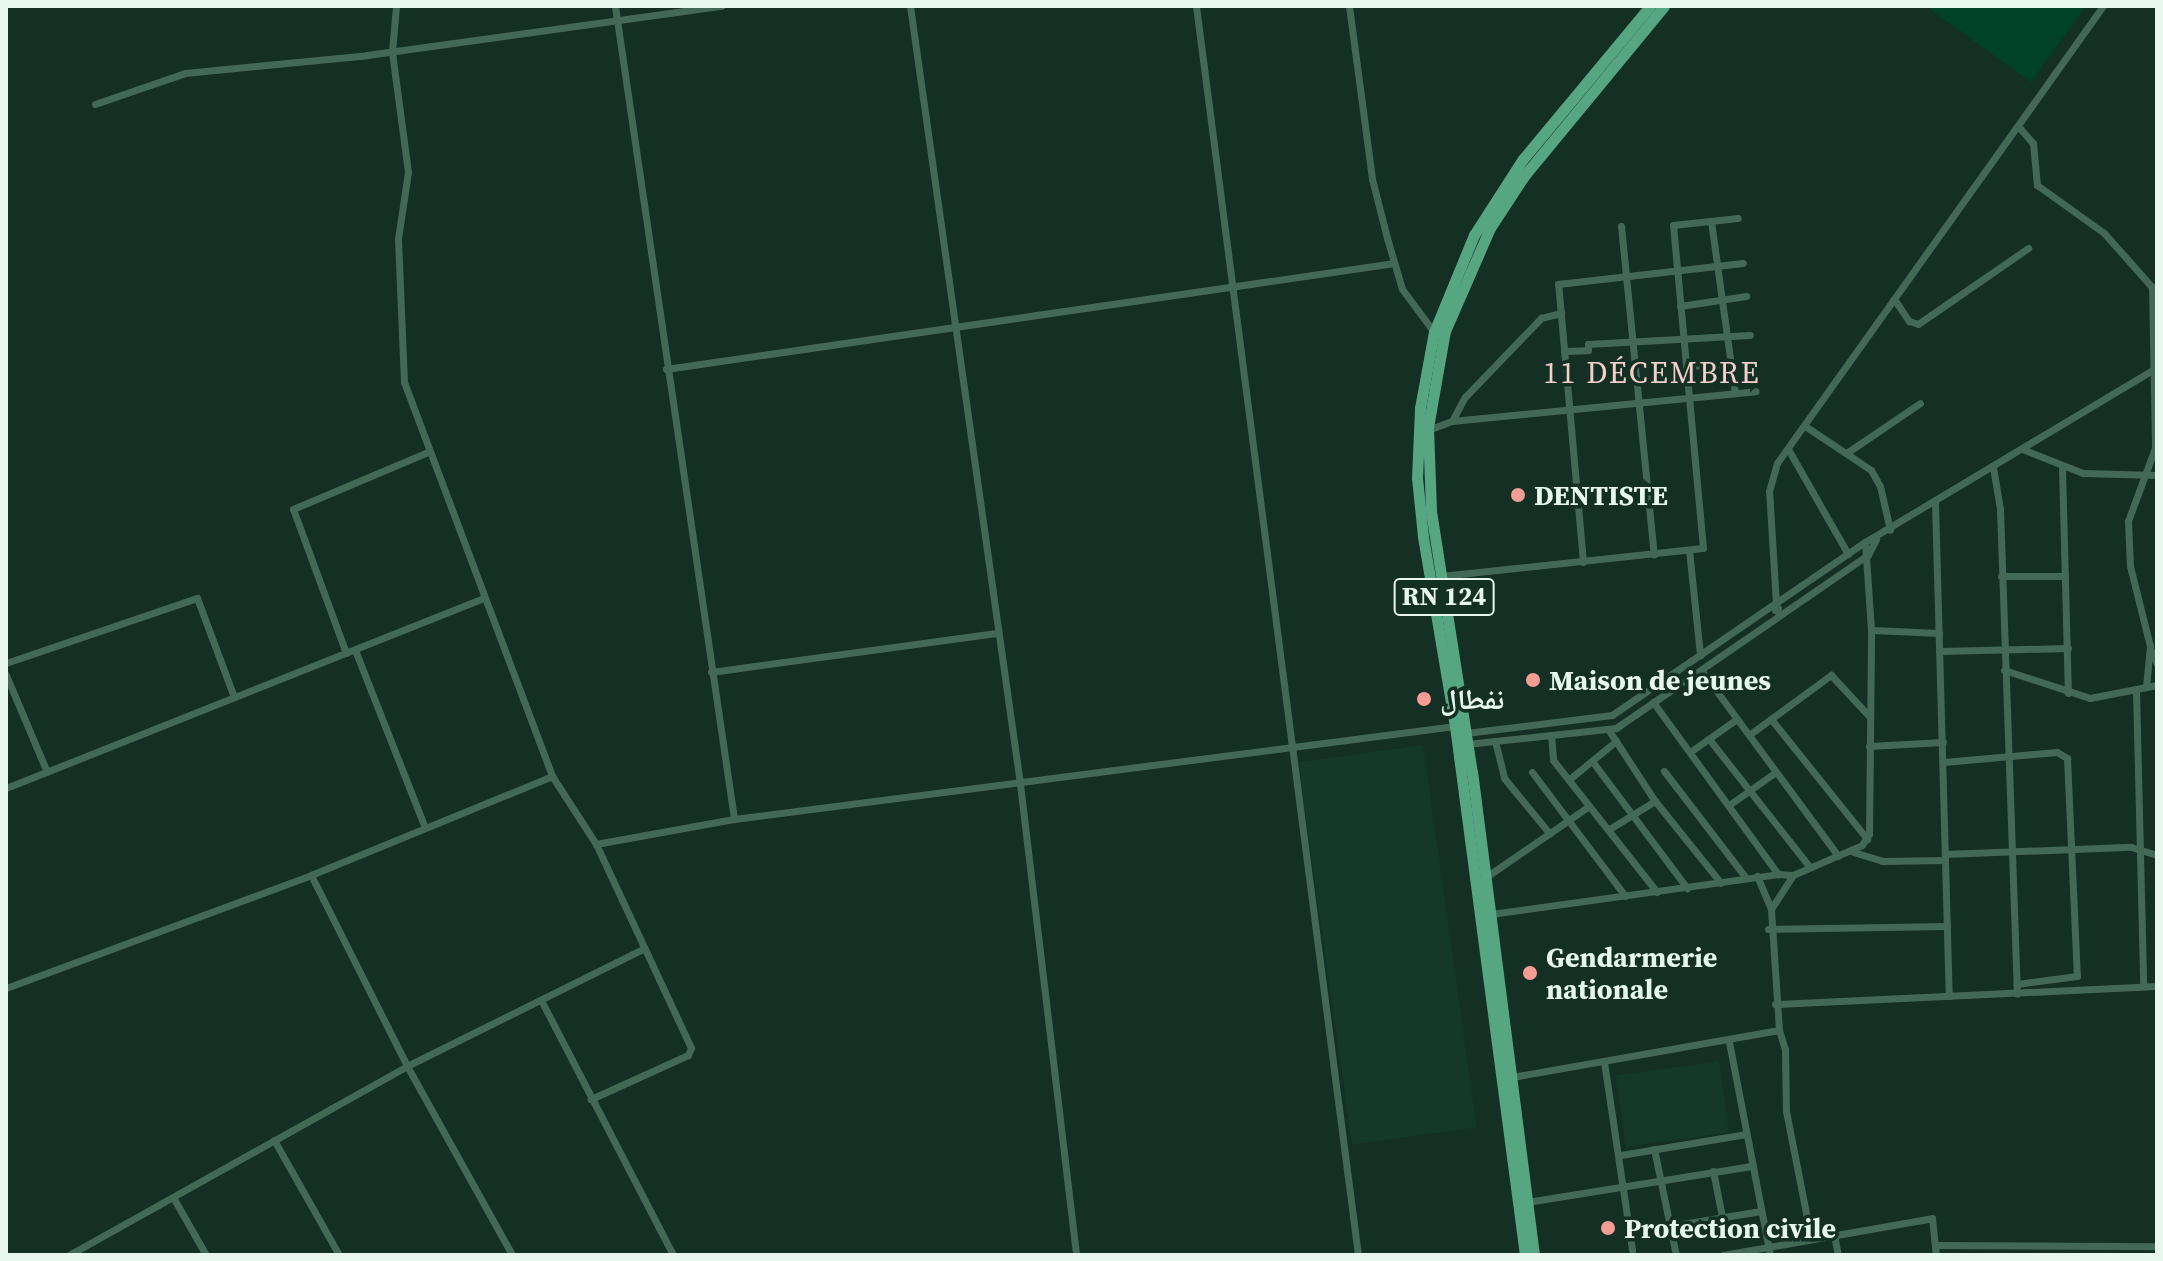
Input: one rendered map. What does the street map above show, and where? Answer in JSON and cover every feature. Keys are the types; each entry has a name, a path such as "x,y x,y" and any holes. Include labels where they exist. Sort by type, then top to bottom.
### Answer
{"main road":[{"name":"RN 124","path":"1534,1255 1486,877 1431,510 1428,430 1434,332 1474,235 1650,6"},
{"name":"RN 124","path":"1597,77 1664,6"},
{"name":"RN 124","path":"1525,1255 1455,726 1417,478 1420,408 1434,356 1476,253 1527,163"}],"street":[{"path":"396,6 392,52 408,172 399,225 404,382 552,776 596,844 690,1052 591,1099"},
{"path":"615,6 734,819"},
{"path":"95,104 185,73 392,52 722,6"},
{"path":"910,6 952,325 1020,784 1076,1255"},
{"path":"1196,6 1230,289 1358,1255"},
{"path":"1349,6 1372,179 1402,289 1434,332"},
{"path":"1777,609 1770,477 2103,6"},
{"path":"2018,126 2033,143 2037,185 2104,233 2147,277 2153,295 2156,451 2142,474 2130,505 2129,548 2150,646 2157,664"},
{"path":"1441,576 1703,548 1673,225 1738,218"},
{"path":"1711,221 1735,393"},
{"path":"1621,226 1654,554"},
{"path":"1894,299 1909,321 1918,324 2028,248"},
{"path":"666,369 1394,263"},
{"path":"1583,562 1558,284 1743,263"},
{"path":"1680,306 1723,302 1746,296"},
{"path":"1452,421 1465,397 1541,318 1561,313"},
{"path":"1564,351 1631,342 1750,335"},
{"path":"1686,366 1732,364"},
{"path":"1466,739 1495,741 1608,729 1701,670 1865,542 1876,539 2154,369"},
{"path":"1428,430 1452,421 1756,391"},
{"path":"1848,452 1920,403"},
{"path":"1805,426 1862,460 1880,486 1890,530"},
{"path":"1788,449 1848,554"},
{"path":"2022,449 2062,468 2157,475"},
{"path":"425,828 293,509 428,452"},
{"path":"1993,467 2000,509 2017,994"},
{"path":"2062,468 2068,693"},
{"path":"1935,503 1949,996"},
{"path":"1466,739 1612,715 1700,655 1868,555 1876,539"},
{"path":"1865,542 1871,630 1867,839"},
{"path":"1689,550 1700,655"},
{"path":"2001,576 2065,576"},
{"path":"6,663 197,598 234,697"},
{"path":"6,788 484,598"},
{"path":"1871,630 1939,633"},
{"path":"711,672 996,633"},
{"path":"2146,687 2150,646"},
{"path":"1939,651 2068,648"},
{"path":"1701,670 1838,856"},
{"path":"2004,670 2068,693 2107,698 2157,685"},
{"path":"6,675 47,772"},
{"path":"1749,735 1831,675 1869,717"},
{"path":"2136,690 2143,986"},
{"path":"1653,702 1778,874"},
{"path":"1690,752 1737,719"},
{"path":"1771,719 1867,839"},
{"path":"596,844 734,819 1291,750 1455,726"},
{"path":"1608,729 1655,801 1721,883"},
{"path":"1551,735 1553,760 1572,777 1589,806 1611,828 1657,892"},
{"path":"1709,739 1808,865"},
{"path":"1495,741 1504,778 1550,834"},
{"path":"1572,777 1616,741"},
{"path":"1869,746 1943,742"},
{"path":"1944,762 2057,752 2067,758 2077,976 2017,984"},
{"path":"1592,761 1687,888"},
{"path":"1664,771 1746,878"},
{"path":"1532,772 1625,896"},
{"path":"1729,805 1776,772"},
{"path":"6,988 311,875 552,776"},
{"path":"1611,828 1655,801"},
{"path":"1486,877 1589,806"},
{"path":"1811,1239 1786,1111 1785,1050 1775,1004 1768,929 1771,909 1793,875 1808,865 1850,851 1867,839"},
{"path":"1850,851 1882,861 2072,846 2140,849 2157,855"},
{"path":"311,875 407,1066 512,1255"},
{"path":"1491,914 1757,876 1793,875"},
{"path":"1757,876 1771,909"},
{"path":"1768,929 1947,926"},
{"path":"69,1255 407,1066 542,1002 643,949"},
{"path":"1775,1004 2157,986"},
{"path":"542,1002 673,1255"},
{"path":"1512,1077 1729,1042 1779,1030"},
{"path":"1729,1042 1769,1251"},
{"path":"1604,1062 1621,1155 1632,1250"},
{"path":"1621,1155 1746,1134"},
{"path":"274,1140 339,1255"},
{"path":"1654,1149 1676,1255"},
{"path":"1527,1202 1624,1184 1753,1166"},
{"path":"1713,1171 1722,1217"},
{"path":"174,1199 206,1255"},
{"path":"1670,1226 1761,1211"},
{"path":"1723,1255 1769,1251 1811,1239 1932,1218 1936,1255"},
{"path":"1834,1235 1838,1255"},
{"path":"1935,1245 2076,1251 2157,1246"}],"shaded area":[{"path":"1925,6 2086,6 2031,82"},
{"path":"1423,745 1477,1127 1352,1145 1298,763"},
{"path":"1719,1061 1729,1132 1626,1147 1616,1075"}],"place":[{"name":"DENTISTE","path":"1518,495"},
{"name":"Maison de jeunes","path":"1533,680"},
{"name":"نفطال","path":"1424,699"},
{"name":"Gendarmerie nationale","path":"1530,973"},
{"name":"Protection civile","path":"1608,1228"}],"district":[{"name":"11 DÉCEMBRE","path":"1652,373"}]}
